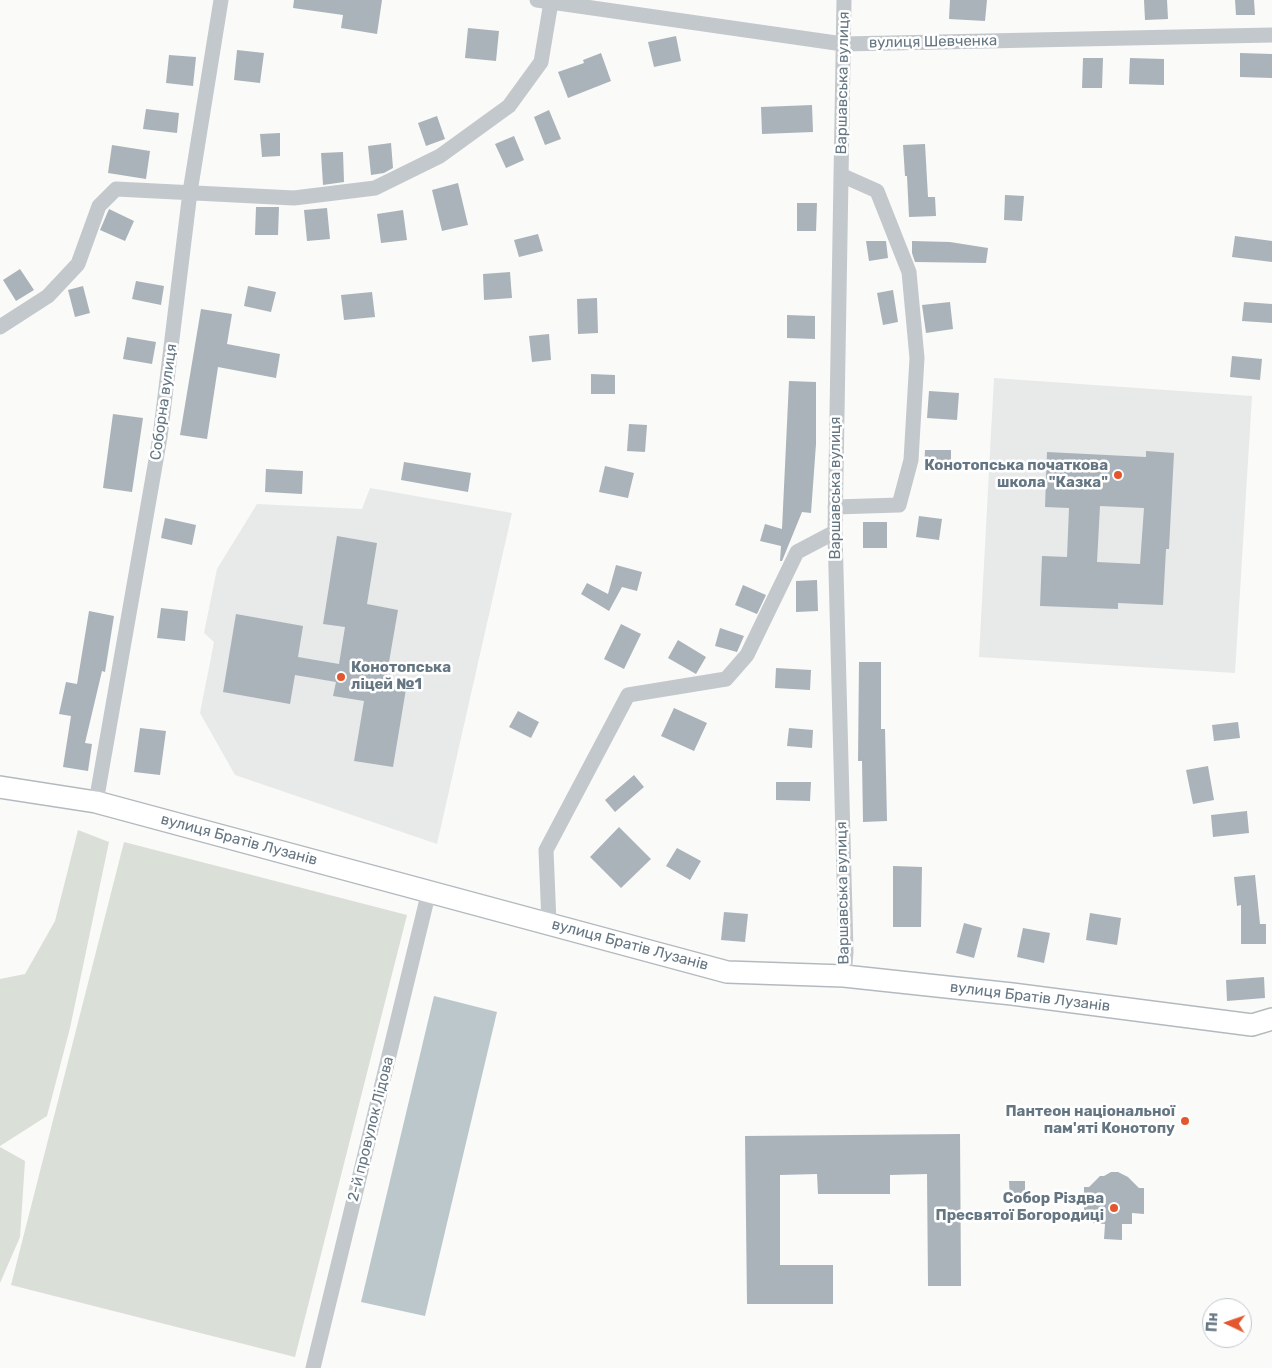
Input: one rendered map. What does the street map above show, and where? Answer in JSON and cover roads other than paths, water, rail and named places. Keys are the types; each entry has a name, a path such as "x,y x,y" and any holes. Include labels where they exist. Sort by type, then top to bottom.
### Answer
{"main road":[{"name":"вулиця Братів Лузанів","path":"0,787 96,802 727,972 844,976 1012,994 1228,1023 1252,1025 1272,1019"}],"street":[{"name":"Соборна вулиця","path":"96,802 160,437 190,192 221,0"},
{"name":"Варшавська вулиця","path":"844,0 835,507 846,952 844,976"},
{"path":"0,327 48,296 78,264 99,206 116,189 294,198 375,188 440,156 508,106 541,62 544,1"},
{"name":"вулиця Шевченка","path":"544,1 843,44 1272,34"},
{"path":"835,507 899,506 911,460 917,358 909,272 877,191 841,175"},
{"path":"549,923 546,850 628,695 726,679 747,655 797,552 835,532"},
{"name":"2-й провулок Лідова","path":"313,1368 429,891"}],"place":[{"name":"Конотопська початкова школа \"Казка\"","path":"1118,475"},
{"name":"Конотопська ліцей №1","path":"341,677"},
{"name":"Пантеон національної пам'яті Конотопу","path":"1185,1121"},
{"name":"Собор Різдва Пресвятої Богородиці","path":"1114,1208"}]}
